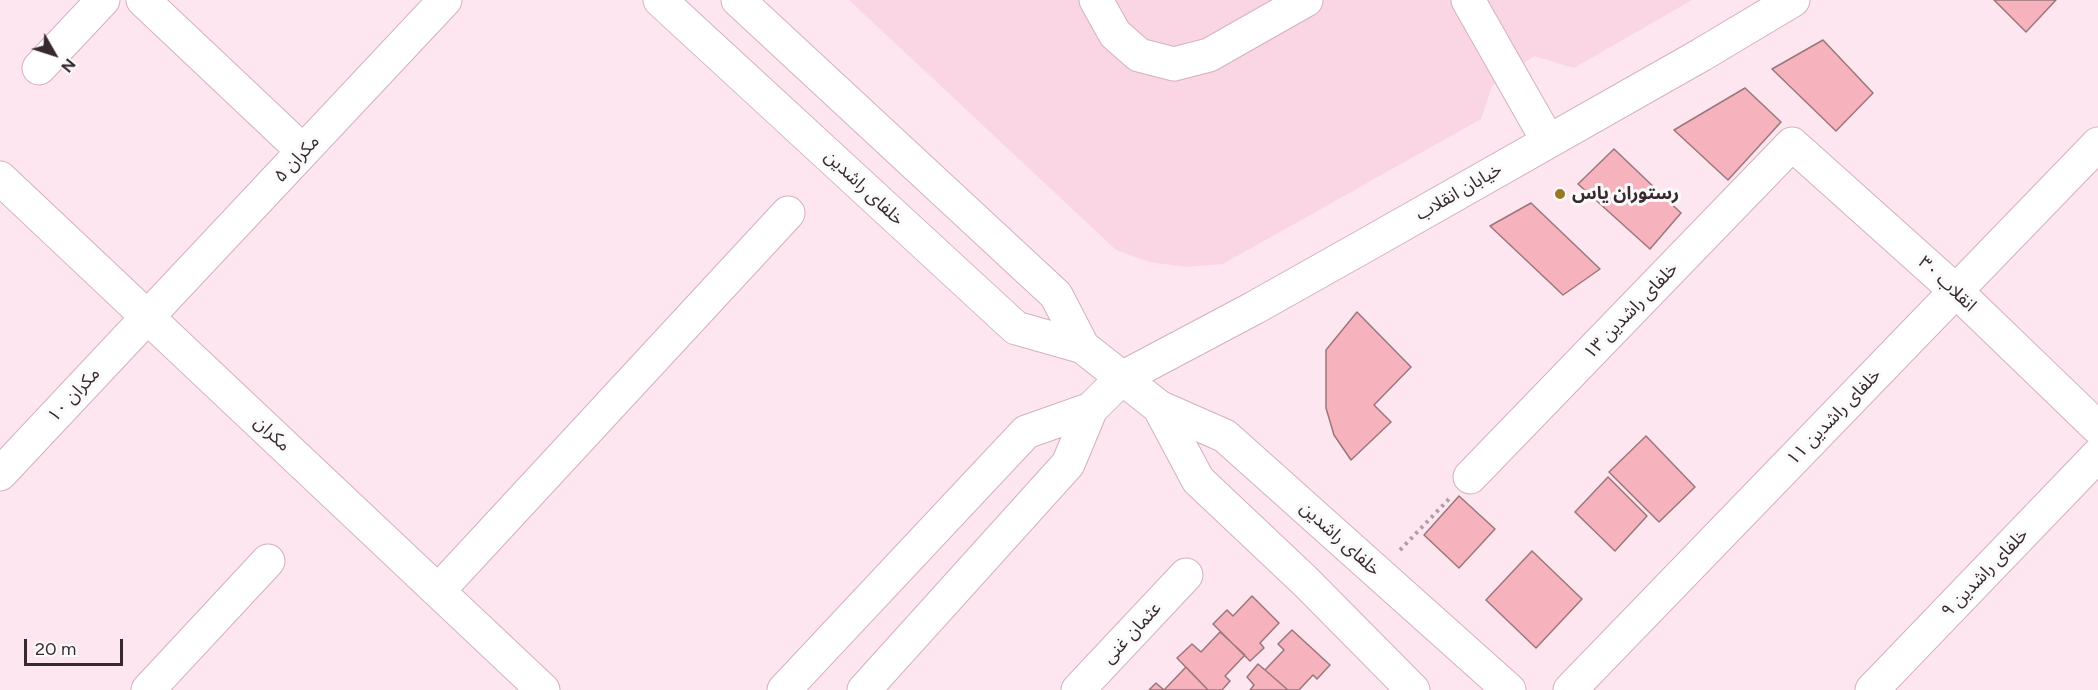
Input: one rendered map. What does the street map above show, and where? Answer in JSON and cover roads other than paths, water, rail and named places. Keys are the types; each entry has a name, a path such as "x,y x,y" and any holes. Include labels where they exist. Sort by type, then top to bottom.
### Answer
{"street":[{"path":"39,68 103,0"},
{"path":"143,0 303,151"},
{"name":"مکران ۵","path":"147,317 445,0"},
{"name":"خلفای راشدین","path":"660,0 1016,328 1083,347 1159,407 1225,436 1509,690"},
{"name":"خلفای راشدین","path":"738,0 1056,295 1083,347"},
{"path":"1096,0 1115,34 1139,55 1174,64 1209,55 1306,0"},
{"name":"خیابان انقلاب","path":"1091,409 1122,378 1254,309 1701,55 1793,0"},
{"path":"1466,1 1548,141"},
{"name":"انقلاب ۳۰","path":"1792,144 1956,291 2098,428"},
{"name":"خلفای راشدین ۱۳","path":"1470,477 1792,144"},
{"name":"خلفای راشدین ۱۱","path":"1570,690 2098,144"},
{"name":"مکران","path":"0,178 543,690"},
{"path":"438,591 788,213"},
{"name":"مکران ۱۰","path":"0,474 147,317"},
{"name":"خلفای راشدین","path":"1159,407 1198,480 1306,582 1413,690"},
{"path":"784,690 1026,432 1091,409"},
{"path":"864,690 1068,464 1091,409"},
{"name":"خلفای راشدین ۹","path":"1872,690 2098,455"},
{"path":"148,690 268,561"},
{"name":"عثمان غنی","path":"1078,690 1186,575"}],"place":[{"name":"رستوران یاس","path":"1560,194"}]}
